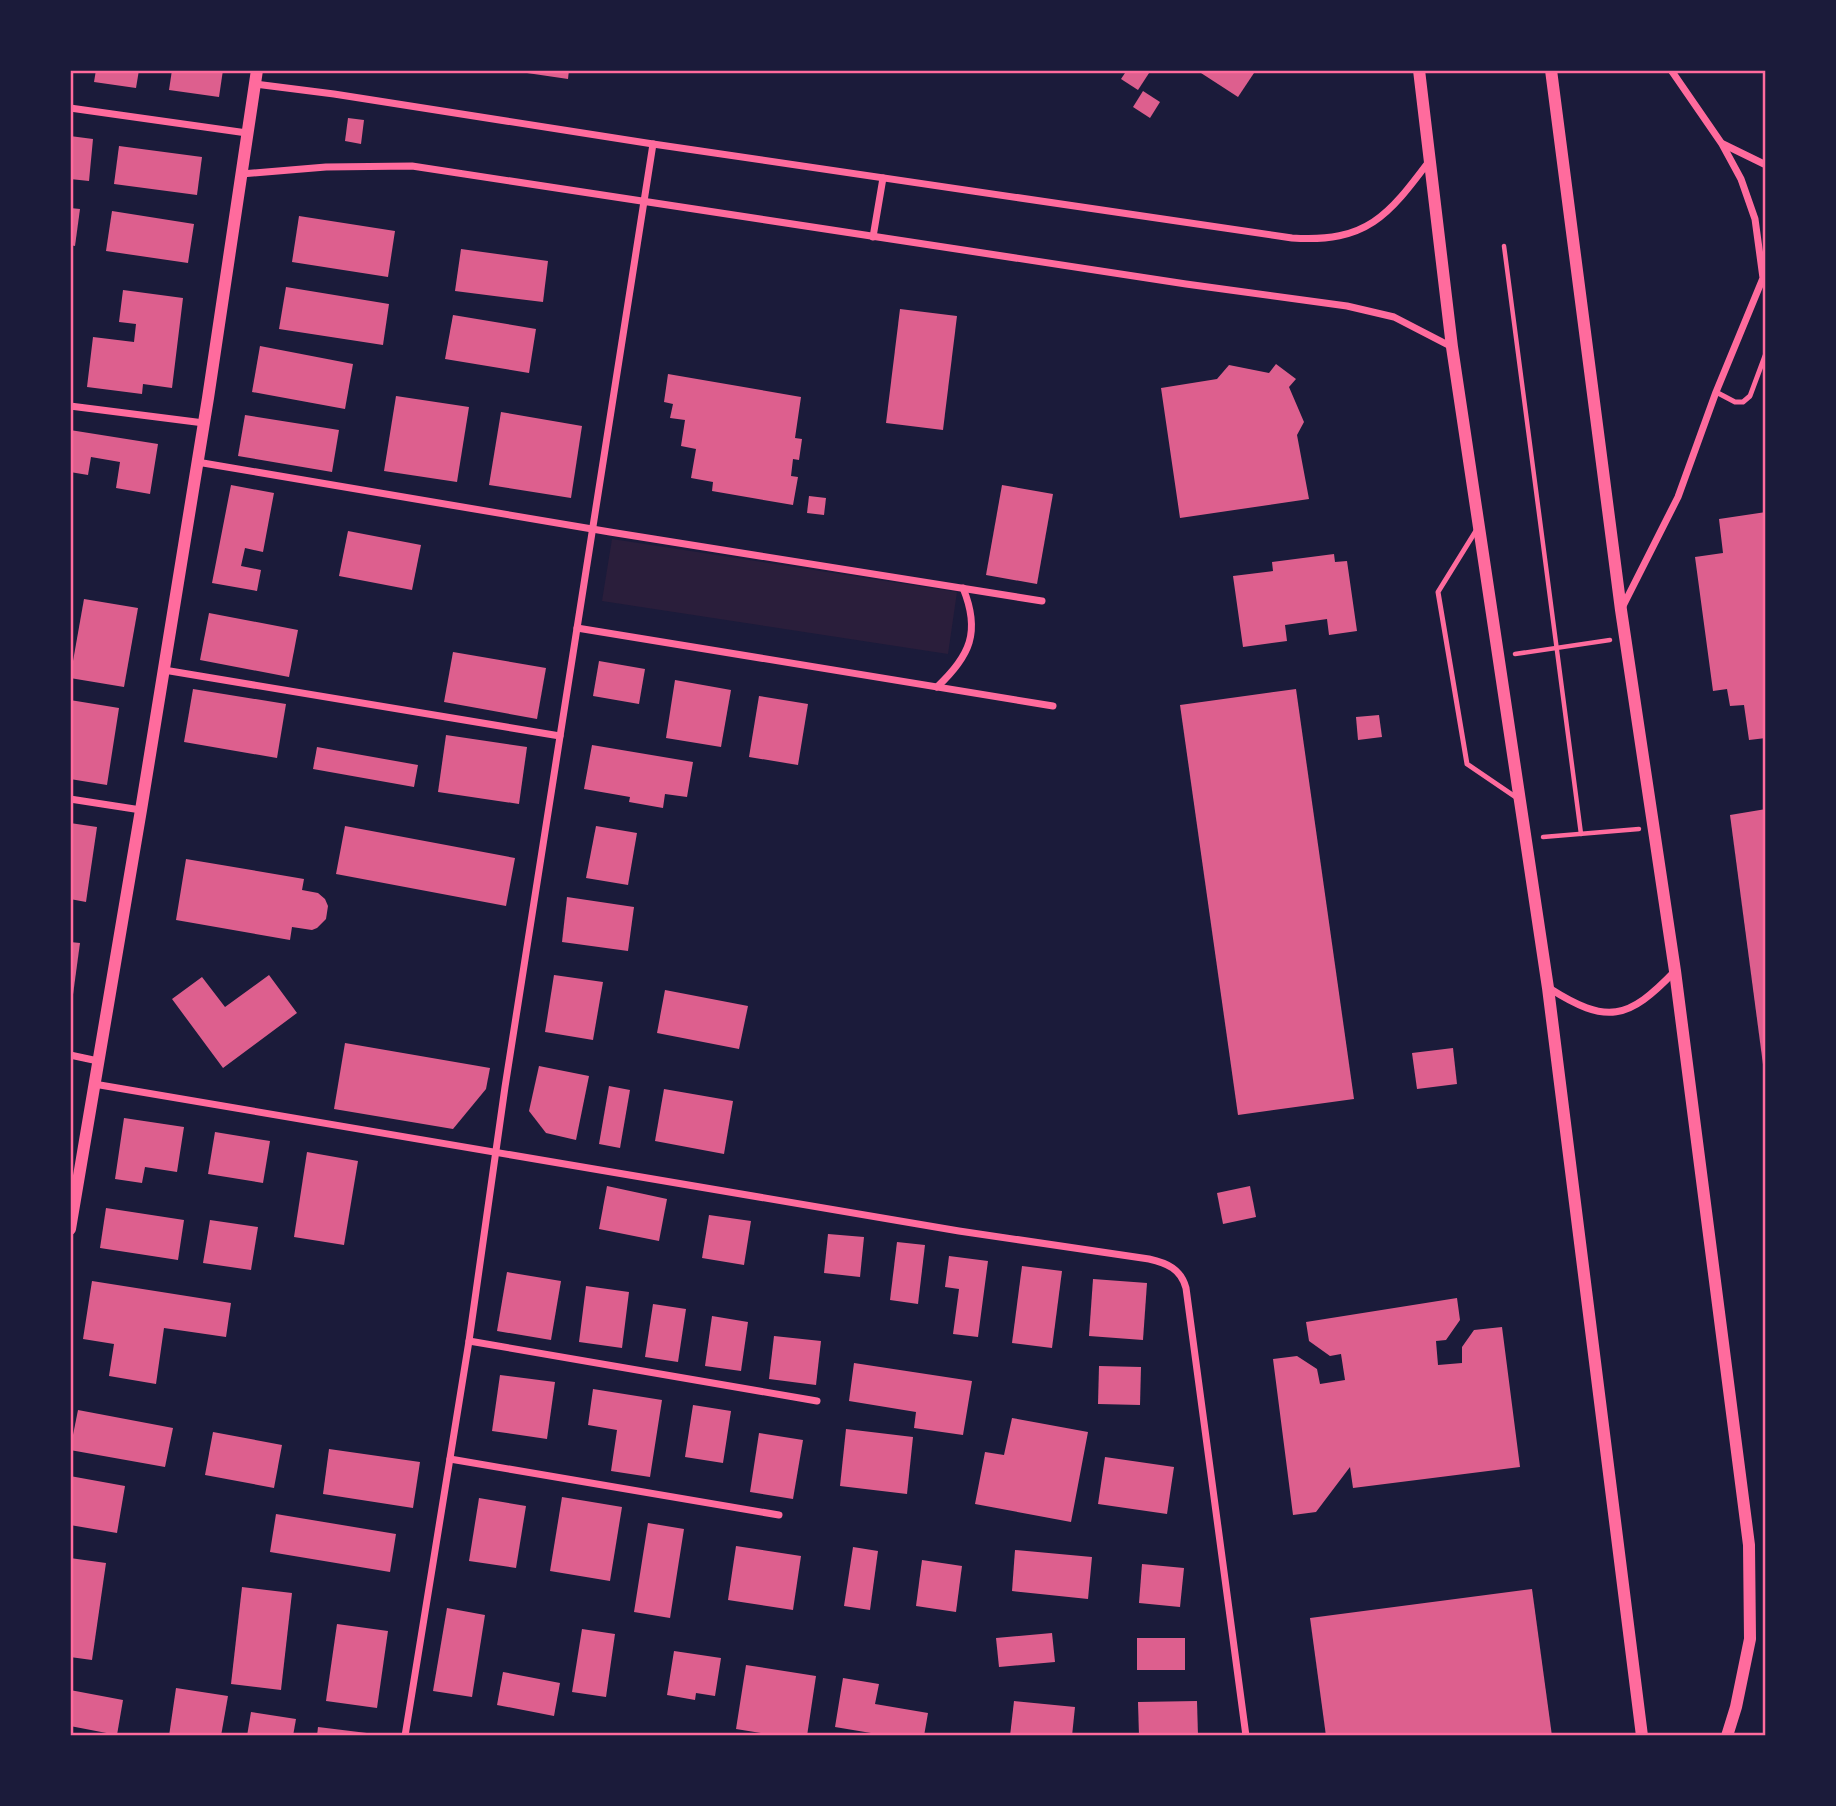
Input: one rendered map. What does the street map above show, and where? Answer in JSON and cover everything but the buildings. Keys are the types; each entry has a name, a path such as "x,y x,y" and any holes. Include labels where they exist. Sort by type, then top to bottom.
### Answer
{"street":[{"path":"70,1229 204,423 257,70"},
{"path":"1419,70 1452,347 1524,839 1549,988 1642,1736"},
{"path":"1551,70 1620,610 1675,971 1749,1545 1750,1639 1727,1736"},
{"path":"1620,610 1678,497 1716,393 1765,278 1751,207 1735,167 1671,70"},
{"path":"255,83 1246,232 1309,239 1346,235 1379,220 1393,208 1430,159"},
{"path":"70,108 247,133"},
{"path":"405,1736 469,1341 488,1200 653,144"},
{"path":"1722,144 1766,165"},
{"path":"241,174 326,167 412,166 1347,306 1394,317 1452,347"},
{"path":"873,237 883,178"},
{"path":"70,406 204,423"},
{"path":"197,463 1042,601"},
{"path":"937,687 954,671 967,653 973,618 963,588"},
{"path":"577,628 1053,706"},
{"path":"164,670 560,736"},
{"path":"70,799 141,810"},
{"path":"1549,988 1587,1010 1614,1012 1641,1003 1675,971"},
{"path":"70,1055 98,1061"},
{"path":"94,1084 958,1231 1166,1263 1182,1277 1186,1288 1246,1736"},
{"path":"469,1341 817,1401"},
{"path":"450,1459 779,1515"}],"lane":[{"path":"1716,393 1735,402 1743,402 1750,396 1766,353"},
{"path":"1479,527 1438,592 1467,764 1520,800"}],"path":[{"path":"1504,246 1581,834"},
{"path":"1498,657 1625,638"},
{"path":"1524,839 1654,828"}],"shaded area":[{"path":"612,539 957,592 948,654 602,601"}]}
